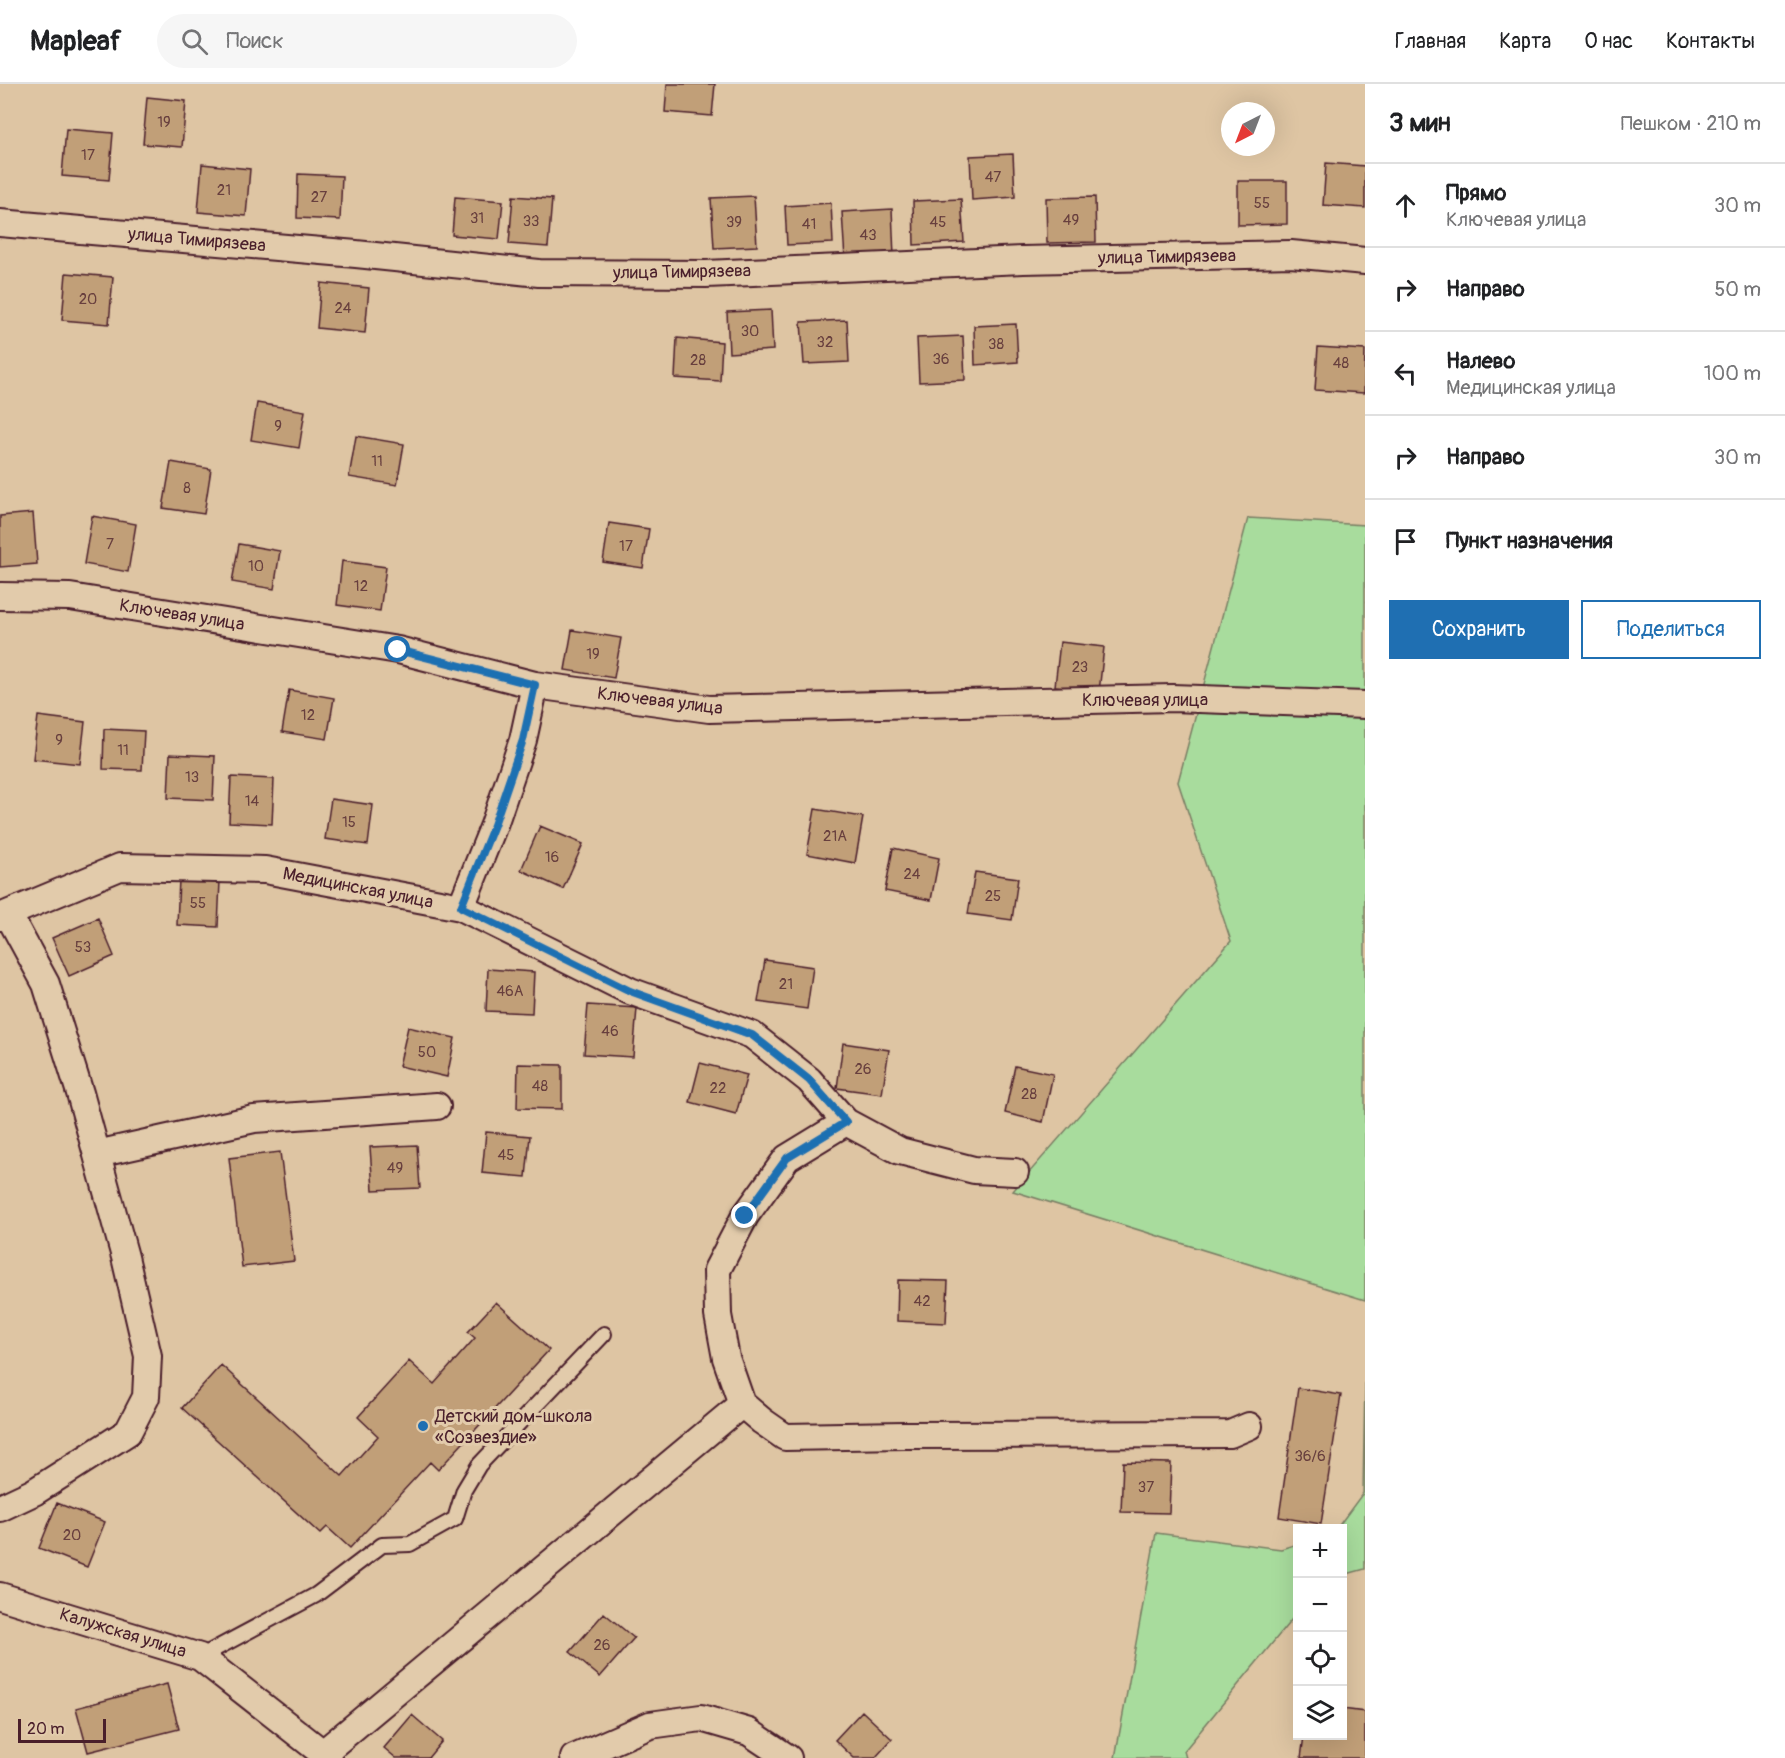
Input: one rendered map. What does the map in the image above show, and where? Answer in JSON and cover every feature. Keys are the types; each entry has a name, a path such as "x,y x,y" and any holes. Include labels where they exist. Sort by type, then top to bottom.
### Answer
{"street":[{"name":"улица Тимирязева","path":"0,223 356,254 539,273 706,273 1023,260 1291,254 1365,261"},
{"name":"Ключевая улица","path":"0,596 70,597 398,650 535,685 709,709 1172,698 1365,705"},
{"path":"461,907 494,825 523,740 535,685"},
{"name":"Медицинская улица","path":"4,915 120,867 266,870 461,907 630,991 752,1035 809,1080 846,1122 900,1151 974,1170 1015,1172"},
{"path":"0,1508 34,1492 128,1432 146,1397 148,1356 125,1257 97,1154 46,984 4,915"},
{"path":"97,1154 254,1119 437,1106"},
{"path":"846,1122 787,1158 745,1216 717,1270 718,1315 726,1358 742,1404 785,1437 1230,1434 1249,1426"},
{"path":"326,1755 742,1404"},
{"name":"Калужская улица","path":"0,1596 200,1657 326,1755"},
{"path":"574,1758 650,1725 701,1718 749,1732 788,1758"}],"lane":[{"path":"200,1657 316,1595 382,1545 410,1544 455,1520 464,1491 480,1465 604,1334"}],"green space":[{"path":"1248,518 1365,525 1365,1300 1013,1191 1231,941 1178,782"},
{"path":"1365,1378 1365,1569 1347,1574 1347,1524 1340,1524 1363,1493"},
{"path":"1156,1533 1281,1549 1293,1545 1293,1618 1184,1751 1186,1758 1115,1758"}],"building":[{"path":"667,84 715,84 712,116 665,112"},
{"path":"147,97 186,101 182,147 143,144"},
{"path":"66,129 113,133 109,180 62,176"},
{"path":"1013,154 1015,197 972,200 970,156"},
{"path":"1326,163 1365,166 1365,208 1323,205"},
{"path":"202,164 250,169 246,216 198,212"},
{"path":"298,174 342,176 340,220 297,218"},
{"path":"1238,181 1287,181 1287,224 1238,225"},
{"path":"513,196 552,199 548,247 509,244"},
{"path":"754,196 757,246 714,248 711,198"},
{"path":"455,197 503,201 499,239 452,235"},
{"path":"1095,197 1096,242 1047,243 1046,198"},
{"path":"961,199 964,242 914,245 913,201"},
{"path":"831,203 833,243 787,245 785,206"},
{"path":"892,209 894,257 845,259 842,212"},
{"path":"66,273 113,277 109,324 62,320"},
{"path":"321,283 369,288 365,333 317,328"},
{"path":"771,310 773,350 729,353 727,312"},
{"path":"847,320 849,362 804,364 801,322"},
{"path":"1016,324 1018,362 975,365 974,326"},
{"path":"963,336 965,380 919,382 917,338"},
{"path":"677,338 722,342 720,381 675,378"},
{"path":"1318,347 1365,350 1364,393 1315,390"},
{"path":"257,403 305,411 299,448 251,440"},
{"path":"356,436 404,444 397,485 349,477"},
{"path":"171,462 211,469 204,514 163,508"},
{"path":"33,513 37,564 0,567 0,516"},
{"path":"92,516 136,524 128,572 84,564"},
{"path":"609,523 649,529 643,568 603,562"},
{"path":"239,544 280,551 274,589 232,582"},
{"path":"342,561 386,567 380,611 337,605"},
{"path":"572,630 621,638 614,678 565,670"},
{"path":"1060,642 1104,647 1099,692 1055,686"},
{"path":"289,690 334,698 327,739 282,732"},
{"path":"38,716 85,722 80,764 33,759"},
{"path":"104,729 144,731 142,770 103,769"},
{"path":"170,754 215,756 213,800 168,798"},
{"path":"231,777 274,779 272,824 229,822"},
{"path":"331,799 373,805 368,845 325,839"},
{"path":"815,809 863,817 855,863 807,854"},
{"path":"540,826 583,844 563,889 521,870"},
{"path":"893,848 939,858 931,900 885,891"},
{"path":"975,872 1018,878 1012,920 968,914"},
{"path":"179,879 220,881 218,927 177,925"},
{"path":"98,918 114,956 69,976 52,938"},
{"path":"765,960 813,967 807,1009 758,1002"},
{"path":"488,969 534,972 532,1013 486,1011"},
{"path":"588,1005 637,1008 633,1057 584,1054"},
{"path":"408,1027 455,1038 447,1077 399,1066"},
{"path":"843,1043 889,1050 882,1094 837,1088"},
{"path":"700,1063 747,1075 736,1114 690,1102"},
{"path":"518,1064 562,1065 562,1109 517,1108"},
{"path":"1015,1066 1053,1074 1043,1122 1005,1113"},
{"path":"486,1132 530,1136 526,1177 482,1173"},
{"path":"417,1145 420,1188 373,1190 370,1147"},
{"path":"280,1152 294,1261 242,1267 229,1158"},
{"path":"898,1280 948,1281 946,1323 897,1321"},
{"name":"Детский дом-школа «Созвездие»","path":"496,1302 549,1350 438,1470 430,1462 350,1548 327,1527 320,1534 182,1408 221,1365 342,1476 378,1436 358,1417 409,1361 434,1384 475,1338 468,1332"},
{"path":"1298,1388 1341,1395 1321,1524 1279,1517"},
{"path":"1123,1462 1171,1463 1169,1513 1121,1512"},
{"path":"57,1503 105,1522 87,1567 39,1548"},
{"path":"604,1613 634,1638 600,1677 570,1652"},
{"path":"167,1684 179,1729 88,1752 76,1708"},
{"path":"1347,1710 1365,1712 1365,1758 1301,1758 1303,1740 1347,1740"},
{"path":"862,1711 892,1739 875,1758 854,1758 835,1740"},
{"path":"412,1715 442,1741 428,1758 396,1758 384,1748"}],"place":[{"name":"Детский дом-школа «Созвездие»","path":"423,1426"}],"route":[{"path":"398,650 535,685 523,740 494,825 461,907 630,991 752,1035 809,1080 846,1122 787,1158 745,1216"}]}
